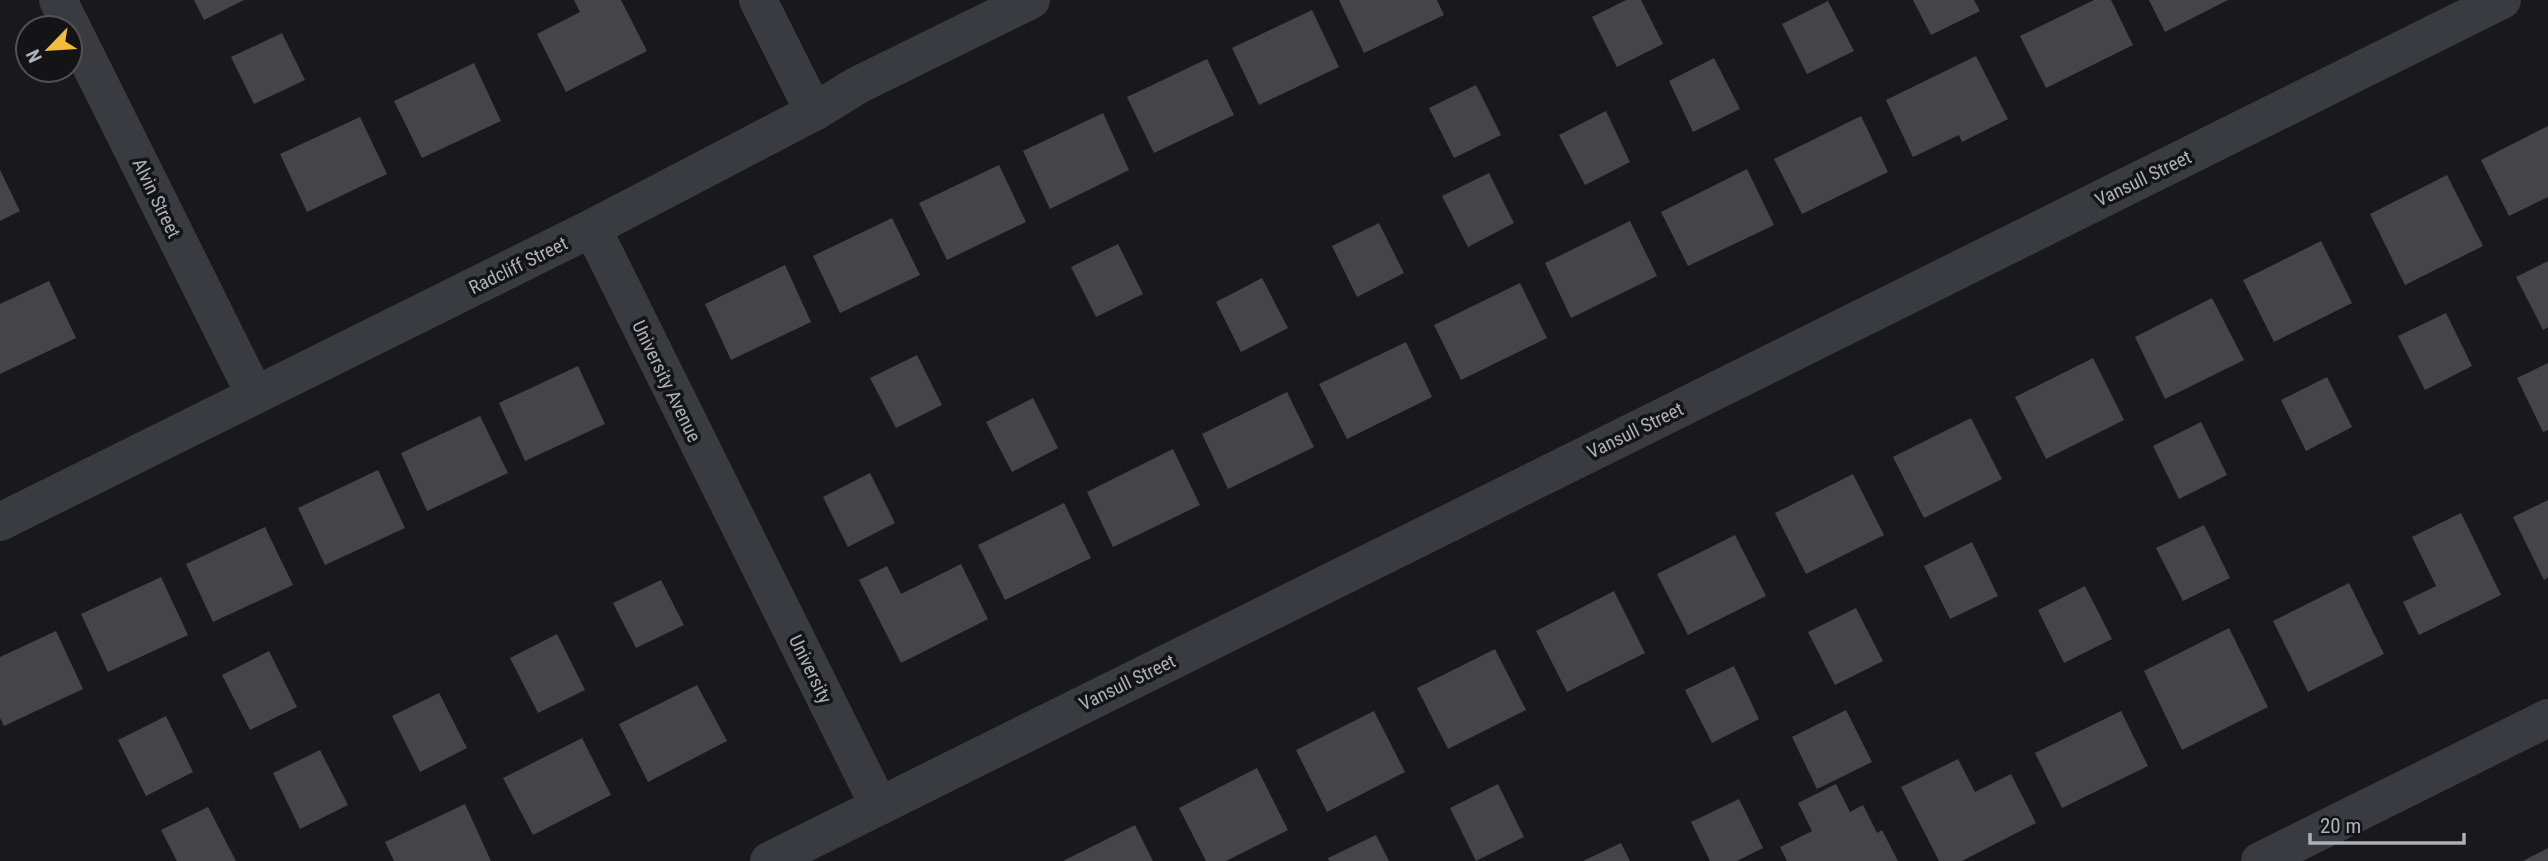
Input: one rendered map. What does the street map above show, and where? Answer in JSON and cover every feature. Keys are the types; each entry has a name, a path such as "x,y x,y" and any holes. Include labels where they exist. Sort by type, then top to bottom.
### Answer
{"street":[{"name":"Alvin Street","path":"58,0 255,395"},
{"path":"758,0 814,111"},
{"name":"Radcliff Street","path":"0,522 592,228 858,85 1031,0"},
{"name":"Vansull Street","path":"769,861 2502,0"},
{"name":"University Avenue","path":"592,228 743,533"},
{"name":"University","path":"743,533 879,806"},
{"path":"2260,861 2548,718"}],"building":[{"path":"194,0 244,0 204,20"},
{"path":"574,0 621,0 647,51 566,92 537,34 580,12"},
{"path":"1339,0 1437,0 1444,15 1364,53"},
{"path":"1626,0 1641,0 1663,44 1617,67 1592,17"},
{"path":"1913,0 1974,0 1980,11 1931,35"},
{"path":"2094,0 2111,0 2133,45 2046,88 2020,36"},
{"path":"2149,0 2228,0 2165,32"},
{"path":"1828,1 1854,51 1807,74 1782,24"},
{"path":"1312,10 1339,67 1259,105 1232,48"},
{"path":"282,33 305,80 254,104 231,57"},
{"path":"1976,56 2008,119 1962,142 1959,135 1913,157 1886,100"},
{"path":"1714,58 1740,109 1693,132 1669,81"},
{"path":"1207,59 1234,115 1154,153 1127,97"},
{"path":"474,63 501,121 422,158 394,101"},
{"path":"1476,85 1501,135 1454,158 1429,108"},
{"path":"1606,111 1630,162 1585,185 1559,135"},
{"path":"1103,113 1129,170 1050,209 1023,151"},
{"path":"1861,116 1888,172 1802,214 1774,159"},
{"path":"360,117 387,174 307,212 280,154"},
{"path":"2548,126 2548,197 2509,216 2481,160"},
{"path":"999,165 1026,222 947,260 919,203"},
{"path":"1747,169 1774,225 1688,266 1661,212"},
{"path":"0,170 20,211 0,221"},
{"path":"1489,173 1514,223 1468,247 1442,196"},
{"path":"2447,175 2483,246 2405,285 2370,214"},
{"path":"892,218 920,275 840,313 813,256"},
{"path":"1630,221 1657,276 1571,318 1545,263"},
{"path":"1379,223 1404,273 1357,297 1332,246"},
{"path":"2321,241 2352,303 2274,342 2243,280"},
{"path":"1118,244 1143,294 1096,317 1071,267"},
{"path":"2548,261 2548,327 2543,330 2516,277"},
{"path":"785,265 811,322 731,360 705,304"},
{"path":"1262,278 1288,328 1241,352 1216,302"},
{"path":"49,281 76,338 0,374 0,304"},
{"path":"1520,283 1547,338 1461,380 1434,325"},
{"path":"2212,298 2244,360 2165,399 2135,337"},
{"path":"2446,313 2472,366 2425,390 2398,336"},
{"path":"1406,342 1432,397 1347,439 1319,384"},
{"path":"917,355 942,405 896,428 870,378"},
{"path":"2093,358 2124,420 2046,459 2015,397"},
{"path":"2548,363 2548,430 2543,432 2517,378"},
{"path":"578,366 605,424 525,461 499,403"},
{"path":"2327,377 2352,427 2306,451 2281,400"},
{"path":"1287,392 1314,447 1228,489 1202,434"},
{"path":"1033,398 1058,448 1012,472 986,422"},
{"path":"480,416 508,473 427,511 401,453"},
{"path":"1971,418 2002,479 1924,518 1893,457"},
{"path":"2201,422 2227,475 2179,499 2153,446"},
{"path":"1173,449 1200,505 1113,547 1087,492"},
{"path":"378,470 405,528 325,565 298,508"},
{"path":"870,473 895,523 848,547 823,497"},
{"path":"1853,474 1884,535 1806,574 1775,513"},
{"path":"2548,500 2548,577 2544,580 2513,517"},
{"path":"1064,503 1091,558 1005,600 978,545"},
{"path":"2461,513 2501,595 2419,635 2403,602 2436,586 2412,537"},
{"path":"2204,525 2230,578 2183,601 2156,548"},
{"path":"265,527 293,585 213,622 186,564"},
{"path":"1735,535 1766,596 1688,635 1657,574"},
{"path":"1972,542 1998,596 1950,619 1924,566"},
{"path":"961,564 988,619 901,663 859,580 887,566 901,594"},
{"path":"161,577 188,635 108,672 81,614"},
{"path":"661,580 684,625 636,648 613,603"},
{"path":"2349,583 2384,654 2308,692 2273,621"},
{"path":"2085,586 2112,639 2064,663 2038,610"},
{"path":"1614,591 1645,653 1567,692 1536,631"},
{"path":"1856,608 1883,661 1835,685 1808,632"},
{"path":"2229,628 2268,707 2182,750 2144,671"},
{"path":"56,631 83,689 4,726 0,718 0,657"},
{"path":"557,634 585,690 538,713 510,658"},
{"path":"1495,649 1526,710 1448,749 1417,688"},
{"path":"269,651 297,707 250,730 222,675"},
{"path":"1734,666 1759,719 1712,743 1685,690"},
{"path":"697,685 727,741 648,782 619,724"},
{"path":"439,693 467,748 420,772 392,716"},
{"path":"1846,710 1872,762 1817,789 1792,737"},
{"path":"1374,711 1405,772 1327,812 1296,750"},
{"path":"2121,711 2148,766 2062,808 2035,753"},
{"path":"166,716 193,772 146,796 118,740"},
{"path":"582,738 611,795 533,835 503,778"},
{"path":"320,750 348,805 300,829 273,773"},
{"path":"1958,759 1975,792 2011,774 2036,823 1962,861 1939,861 1901,787"},
{"path":"1257,768 1288,830 1226,861 1206,861 1179,808"},
{"path":"1498,784 1524,837 1476,861 1450,808"},
{"path":"1836,784 1850,812 1863,805 1877,833 1882,830 1898,861 1787,861 1780,847 1812,831 1798,803"},
{"path":"1739,799 1763,848 1737,861 1710,861 1691,822"},
{"path":"465,804 491,861 394,861 385,842"},
{"path":"208,807 236,861 177,861 161,830"},
{"path":"1135,825 1153,861 1063,861"},
{"path":"1376,835 1389,861 1329,861 1328,858"},
{"path":"1621,843 1630,861 1583,861"},
{"path":"2548,848 2548,861 2523,861"}]}
